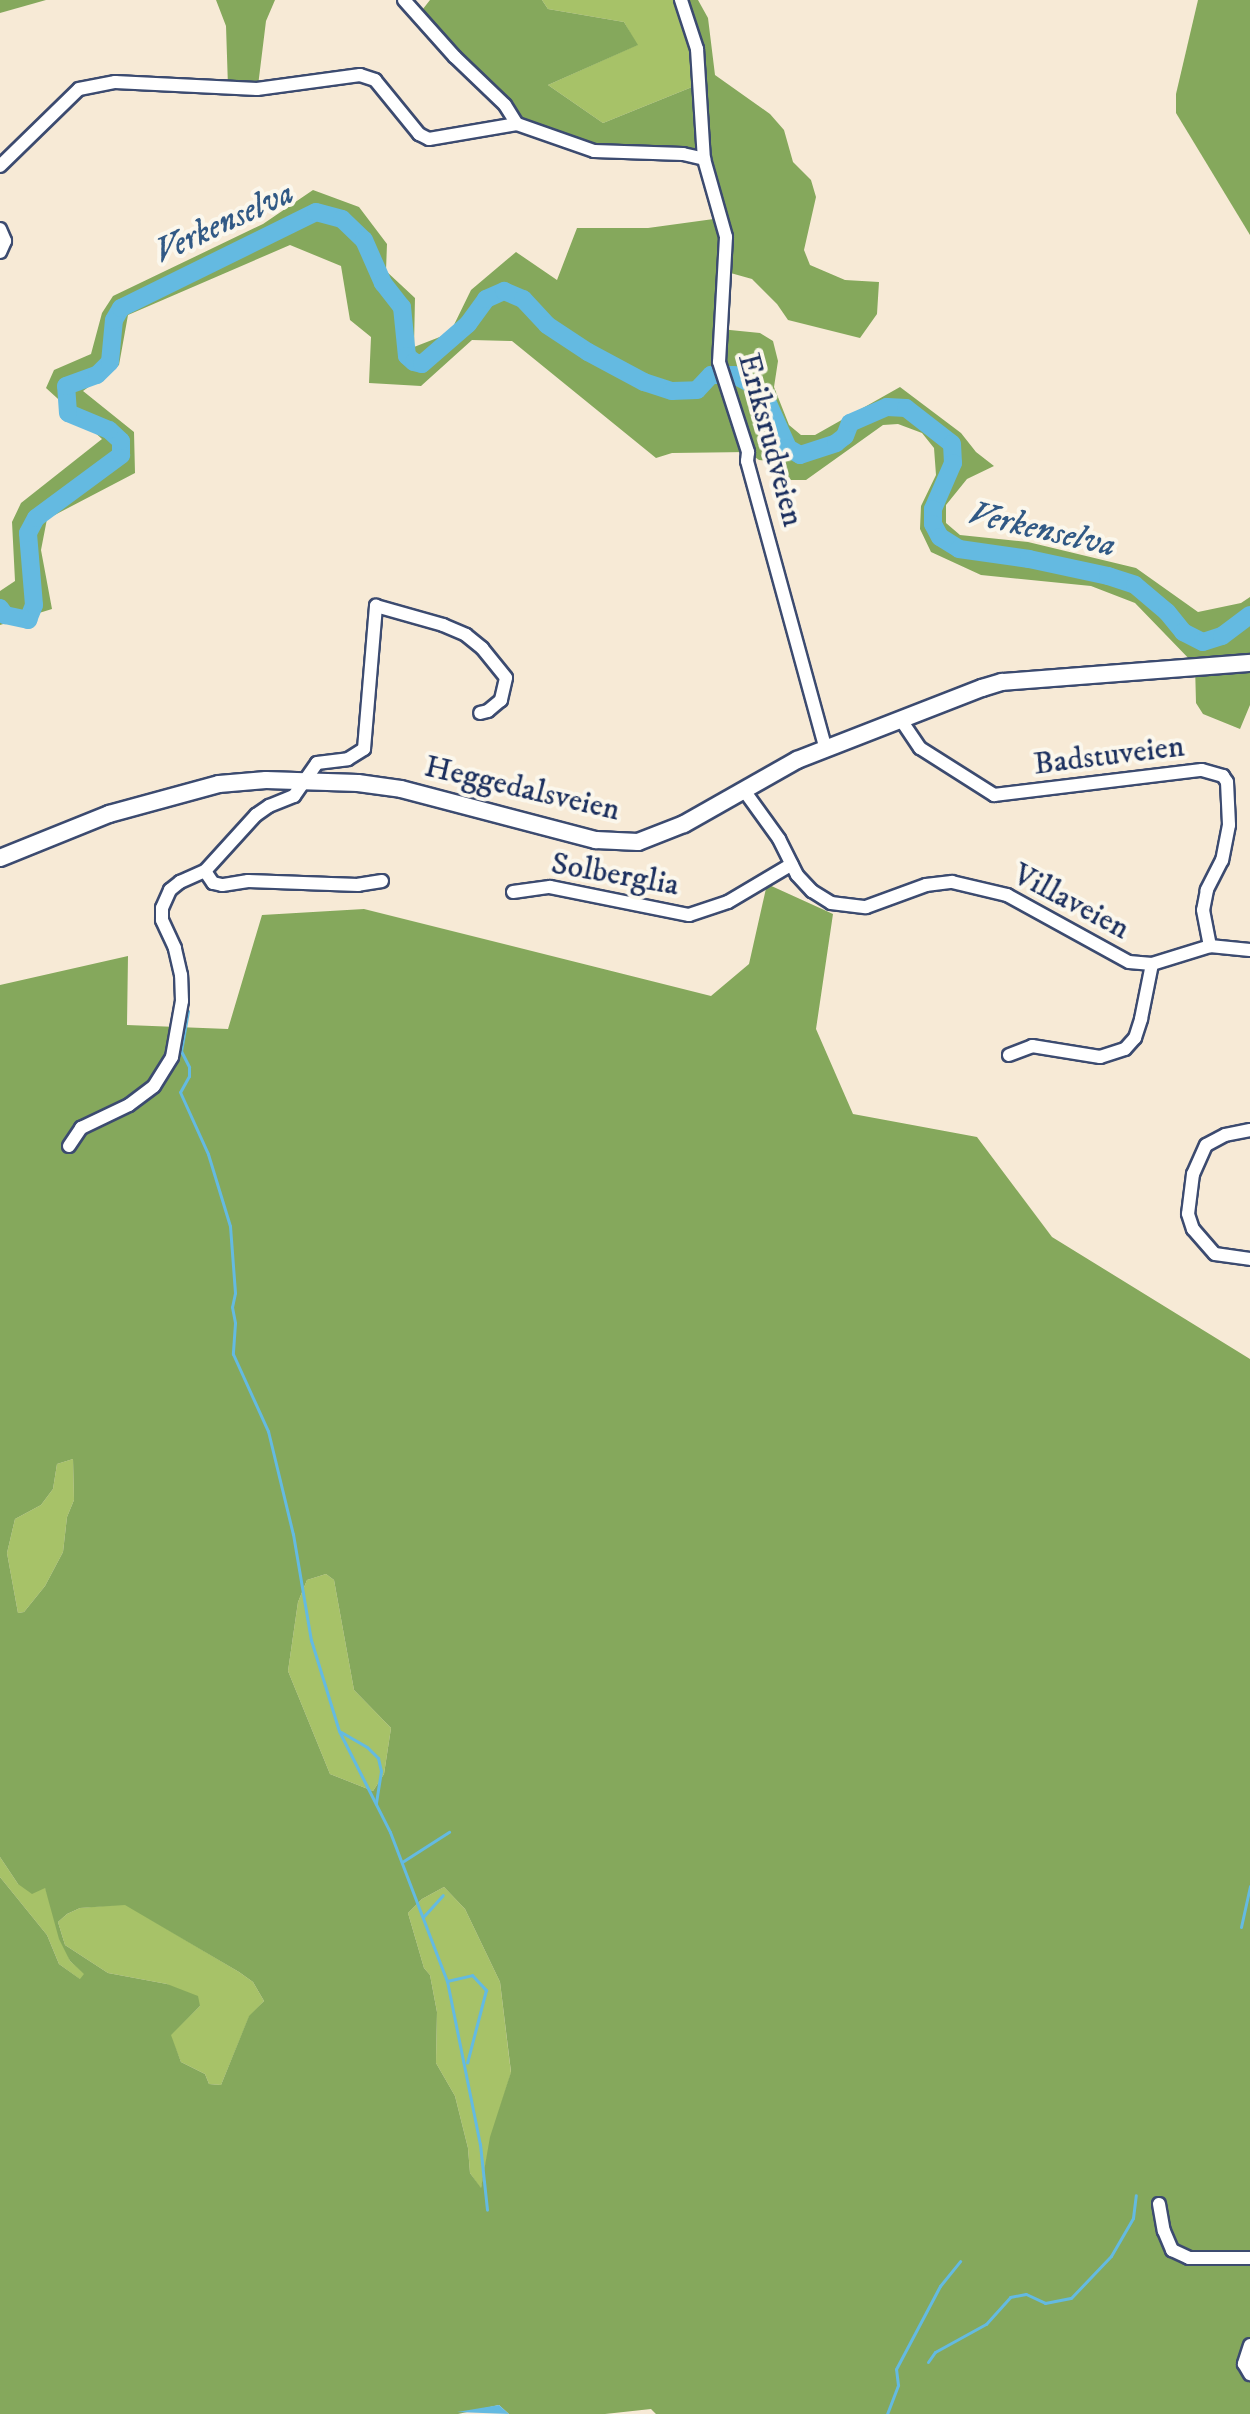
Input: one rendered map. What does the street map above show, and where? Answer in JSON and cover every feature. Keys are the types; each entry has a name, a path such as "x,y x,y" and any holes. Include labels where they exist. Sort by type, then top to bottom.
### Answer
{"main road":[{"name":"Heggedalsveien","path":"0,858 84,823 195,790 241,782 302,781 401,789 541,828 618,843 661,835 743,789 826,749 1002,682 1250,663"}],"street":[{"path":"404,0 455,57 505,105 517,124"},
{"name":"Eriksrudveien","path":"681,0 697,49 704,159 726,237 718,348 723,375 748,452 747,461 826,749"},
{"path":"0,166 79,89 115,82 257,89 360,75 375,80 419,134 429,139 517,124 594,151 683,154 704,159"},
{"path":"0,229 5,241 0,252"},
{"path":"69,1146 81,1128 129,1105 154,1086 172,1057 182,1001 181,975 175,948 162,920 162,908 170,890 205,871 256,815 294,796 317,763 348,759 364,749 376,606 443,625 466,635 482,648 506,678 501,700 488,711 480,713"},
{"name":"Badstuveien","path":"901,720 920,748 994,795 1202,770 1223,776 1227,782 1229,825 1222,860 1207,890 1203,910 1210,946"},
{"name":"Villaveien","path":"743,789 812,891 831,903 849,908 884,903 936,882 980,886 1033,908 1115,956 1152,964 1210,946 1250,950"},
{"name":"Solberglia","path":"513,892 550,887 689,915 728,902 792,864"},
{"path":"205,871 213,883 222,885 248,881 332,885 382,881"},
{"name":"Villaveien","path":"1009,1055 1032,1046 1100,1057 1125,1049 1135,1038 1152,964"},
{"path":"1250,1130 1225,1135 1206,1145 1193,1174 1188,1214 1193,1229 1215,1254 1250,1259"},
{"path":"1159,2204 1164,2231 1172,2250 1189,2258 1250,2258"},
{"path":"1250,2345 1244,2364 1250,2374"}],"green space":[{"path":"0,0 46,0 0,13"},
{"path":"216,0 275,0 266,21 258,86 228,87 226,26"},
{"path":"430,0 542,0 548,9 624,22 638,45 548,85 603,123 697,85 698,67 677,0 698,0 708,18 715,75 770,114 784,130 793,162 811,180 816,197 804,250 810,265 845,280 879,282 877,314 860,338 788,320 752,279 727,272 720,329 760,333 773,341 778,361 774,387 789,425 801,435 815,435 900,387 961,433 976,452 994,466 967,479 946,505 946,523 960,535 1028,542 1136,568 1198,612 1241,603 1250,597 1250,705 1240,729 1203,714 1196,703 1195,665 1135,603 1091,586 981,575 931,552 920,529 921,506 936,475 934,448 922,433 898,424 883,425 806,480 791,480 772,461 759,460 748,452 672,453 656,458 512,341 472,340 421,386 369,383 371,337 350,320 341,266 290,245 128,315 119,365 83,391 134,432 135,473 47,519 41,550 52,609 0,625 0,591 15,581 12,522 21,503 102,439 46,388 54,370 91,354 102,313 113,296 263,224 313,190 359,207 387,244 386,271 415,298 414,347 450,333 471,290 516,252 557,280 577,228 648,228 721,218 704,159 611,154 526,124 419,14"},
{"path":"542,0 675,0 697,68 697,85 603,123 548,85 637,45 624,22 548,9"},
{"path":"1198,0 1250,0 1250,235 1176,113 1176,94"},
{"path":"767,884 833,914 816,1029 853,1114 977,1137 1052,1237 1250,1359 1250,2414 656,2414 651,2409 605,2414 509,2414 499,2405 458,2414 0,2414 0,1877 47,1935 59,1964 80,1979 84,1974 70,1961 59,1939 45,1888 32,1894 18,1884 0,1857 0,985 128,956 127,1025 228,1029 262,915 364,909 711,996 749,964","holes":["73,1459 74,1500 67,1517 63,1552 45,1586 24,1612 18,1613 7,1553 15,1519 41,1505 53,1489 57,1464","326,1574 334,1580 354,1690 391,1728 384,1774 373,1791 330,1774 288,1671 298,1602 307,1580","444,1887 465,1909 500,1982 511,2072 490,2137 481,2188 470,2173 468,2148 455,2096 436,2063 437,2012 430,1975 424,1968 408,1913 422,1899","125,1905 253,1982 264,2001 249,2016 221,2085 209,2084 205,2074 181,2062 171,2035 200,2006 198,1996 167,1984 108,1973 65,1945 58,1922 80,1908"]},
{"path":"73,1459 74,1500 67,1517 63,1552 45,1586 24,1612 18,1613 7,1553 15,1519 41,1505 53,1489 57,1464"},
{"path":"326,1574 334,1580 354,1690 391,1728 384,1774 373,1791 330,1774 288,1671 298,1602 307,1580"},
{"path":"0,1857 18,1884 45,1887 70,1961 85,1974 81,1980 59,1964 47,1935 0,1877"},
{"path":"444,1887 465,1909 500,1982 511,2073 491,2137 481,2189 470,2173 468,2148 455,2096 436,2063 437,2012 430,1975 424,1968 408,1913 422,1899"},
{"path":"125,1904 239,1972 253,1982 264,2001 249,2017 221,2085 209,2084 205,2074 181,2062 170,2035 200,2006 167,1984 108,1973 65,1945 58,1922 67,1914 80,1908"}],"water":[{"path":"499,2405 509,2414 457,2412"}],"waterway":[{"name":"Verkenselva","path":"0,608 5,615 28,620 34,605 28,533 36,518 121,455 121,441 109,430 68,413 66,386 97,375 110,362 114,320 121,308 316,212 342,219 364,240 383,283 402,307 407,356 414,362 422,364 468,324 486,299 504,291 523,299 547,325 588,352 644,382 672,391 697,390 711,375 734,375 748,382 766,399 788,448 800,455 836,443 845,436 850,423 887,407 906,408 952,444 953,463 933,509 933,524 940,537 959,549 1029,559 1135,585 1167,612 1183,632 1203,642 1222,636 1250,615"},
{"path":"188,1011 181,1051 189,1067 189,1076 180,1092 208,1154 230,1226 235,1293 232,1307 235,1323 233,1354 268,1431 293,1534 311,1640 339,1731 390,1832 447,1981 480,2144 487,2210"},
{"path":"341,1732 367,1747 378,1758 381,1771 376,1804"},
{"path":"402,1862 449,1832"},
{"path":"1241,1927 1250,1886"},
{"path":"424,1916 443,1895"},
{"path":"447,1981 472,1975 486,1990 467,2063"},
{"path":"928,2362 935,2352 986,2324 1010,2297 1026,2294 1045,2303 1071,2298 1111,2256 1133,2218 1136,2195"},
{"path":"887,2414 898,2385 896,2369 940,2286 960,2261"}]}
